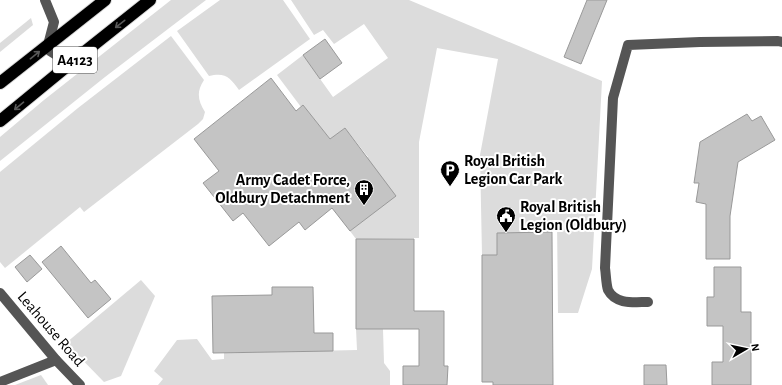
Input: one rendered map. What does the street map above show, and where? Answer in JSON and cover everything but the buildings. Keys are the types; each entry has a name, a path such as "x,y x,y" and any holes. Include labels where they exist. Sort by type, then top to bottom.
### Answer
{"highway":[{"name":"A4123","path":"0,83 105,0"},
{"name":"A4123","path":"0,121 150,0"}],"street":[{"path":"45,0 54,22 48,45 50,51 58,56 68,57 80,52 99,40"},
{"path":"648,302 624,302 616,298 608,289 605,268 613,98 628,45 778,40 782,42"},
{"name":"Leahouse Road","path":"0,293 56,360 80,385"},
{"path":"0,382 56,360"}],"shaded area":[{"path":"171,0 206,0 105,77 0,161 0,137 44,100"},
{"path":"220,0 283,0 310,39 239,90 227,77 220,75 209,76 177,31"},
{"path":"291,0 409,0 602,81 592,269 578,313 558,313 557,220 552,220 552,232 497,233 497,255 482,255 480,155 498,59 437,48 419,142 419,238 356,239 350,231 395,196 356,166 368,157 345,128 330,139 303,105 301,107 277,75 303,55 333,97 388,58 364,24 334,44 323,30 314,35"},
{"path":"31,18 33,25 0,52 0,43"},
{"path":"171,36 204,80 201,84 199,92 199,100 205,112 203,119 84,212 80,207 5,268 0,262 0,172 78,108"},
{"path":"141,280 155,296 121,376 104,382 66,343"},
{"path":"356,329 383,329 384,363 390,371 390,385 158,385 163,379 154,371 177,340 197,339 212,360 224,359 224,353 357,350"},
{"path":"41,375 48,385 15,385"}],"place":[{"name":"Royal British Legion Car Park","path":"450,187"},
{"name":"Army Cadet Force, Oldbury Detachment","path":"364,206"},
{"name":"Royal British Legion (Oldbury)","path":"506,233"}]}
